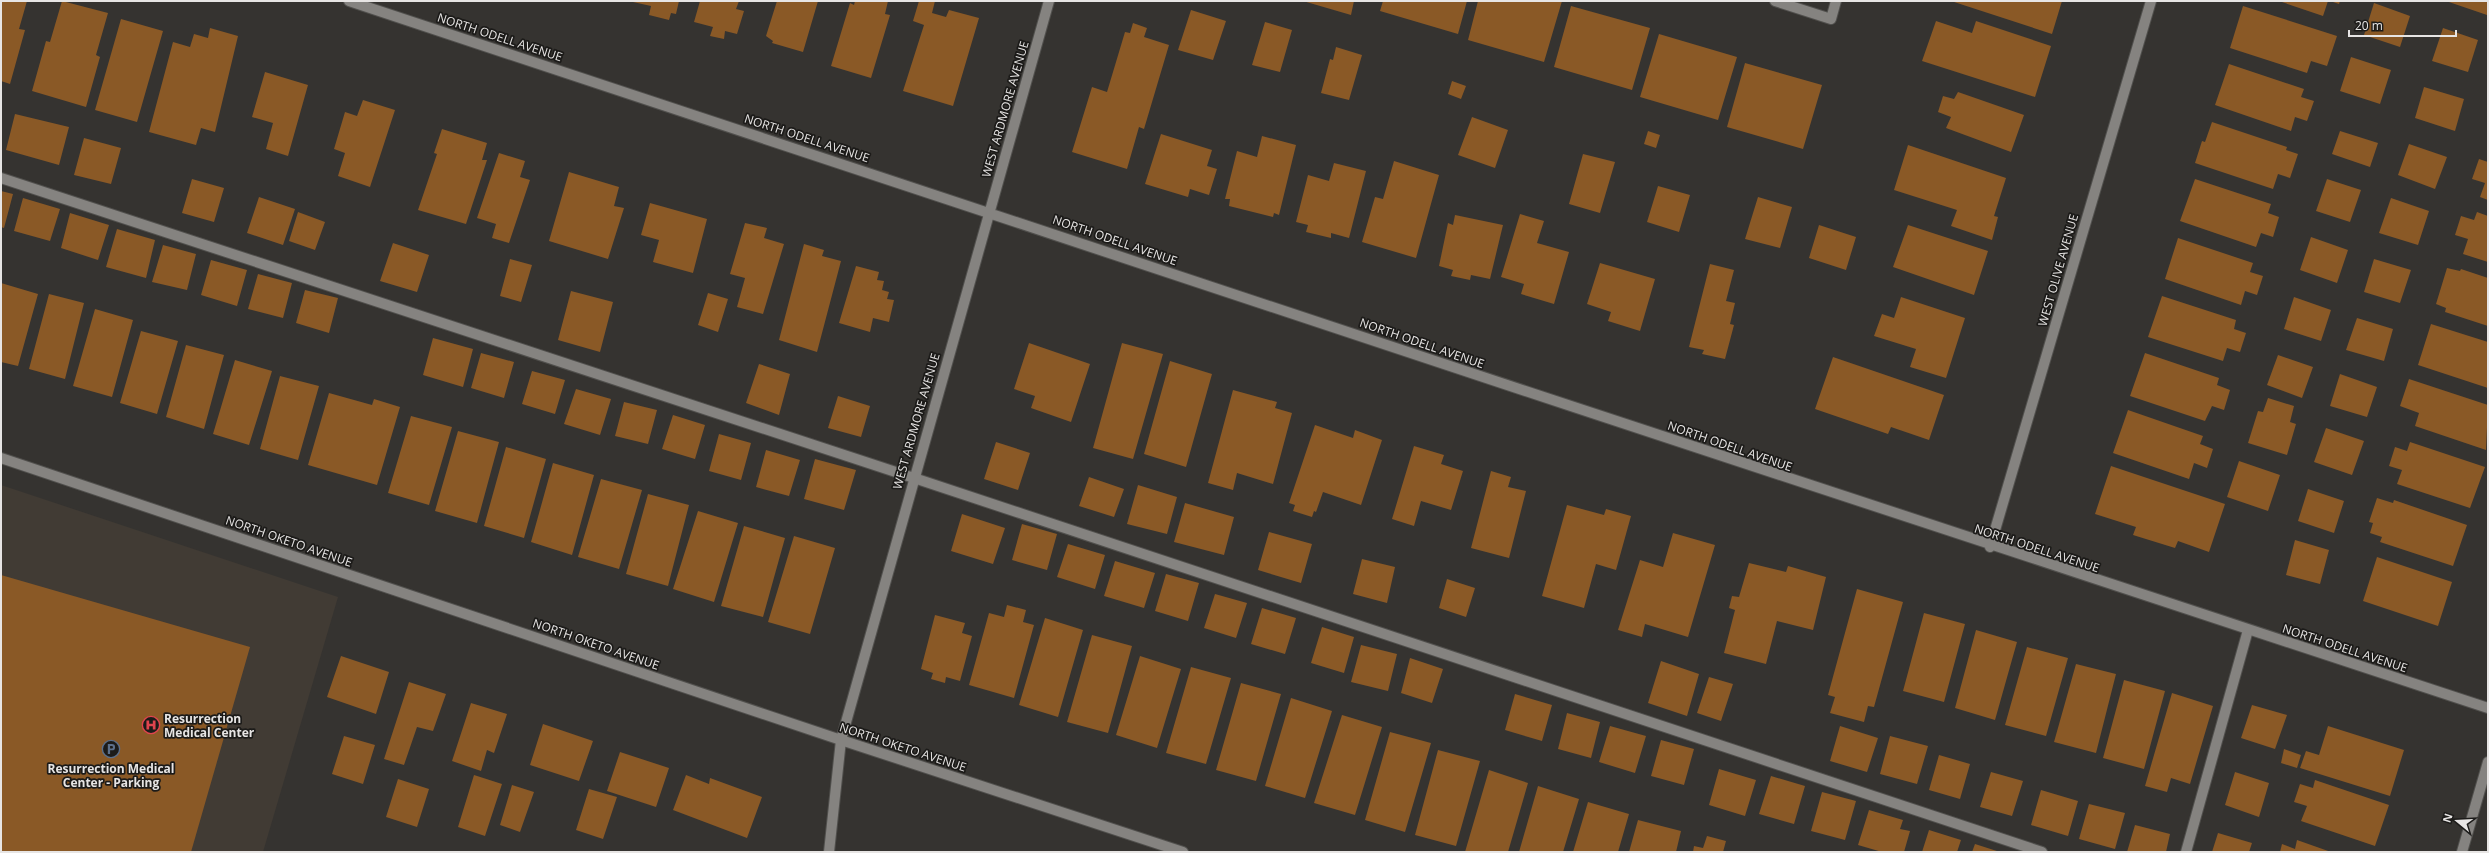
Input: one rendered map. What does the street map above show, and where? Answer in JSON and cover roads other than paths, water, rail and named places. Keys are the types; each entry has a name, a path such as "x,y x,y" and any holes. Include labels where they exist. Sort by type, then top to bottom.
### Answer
{"street":[{"name":"NORTH ODELL AVENUE","path":"348,1 989,211 1990,546 2488,708"},
{"name":"WEST ARDMORE AVENUE","path":"828,852 841,740 1049,1"},
{"path":"1775,1 1831,19 1836,1"},
{"name":"WEST OLIVE AVENUE","path":"1990,546 2151,1"},
{"path":"1,178 914,478 2042,852"},
{"name":"NORTH OKETO AVENUE","path":"1,458 841,740 1183,852"},
{"path":"2186,852 2248,630"},
{"path":"2462,852 2488,762"}],"place":[{"name":"Resurrection Medical Center","path":"151,725"},
{"name":"Resurrection Medical Center - Parking","path":"111,749"}]}
